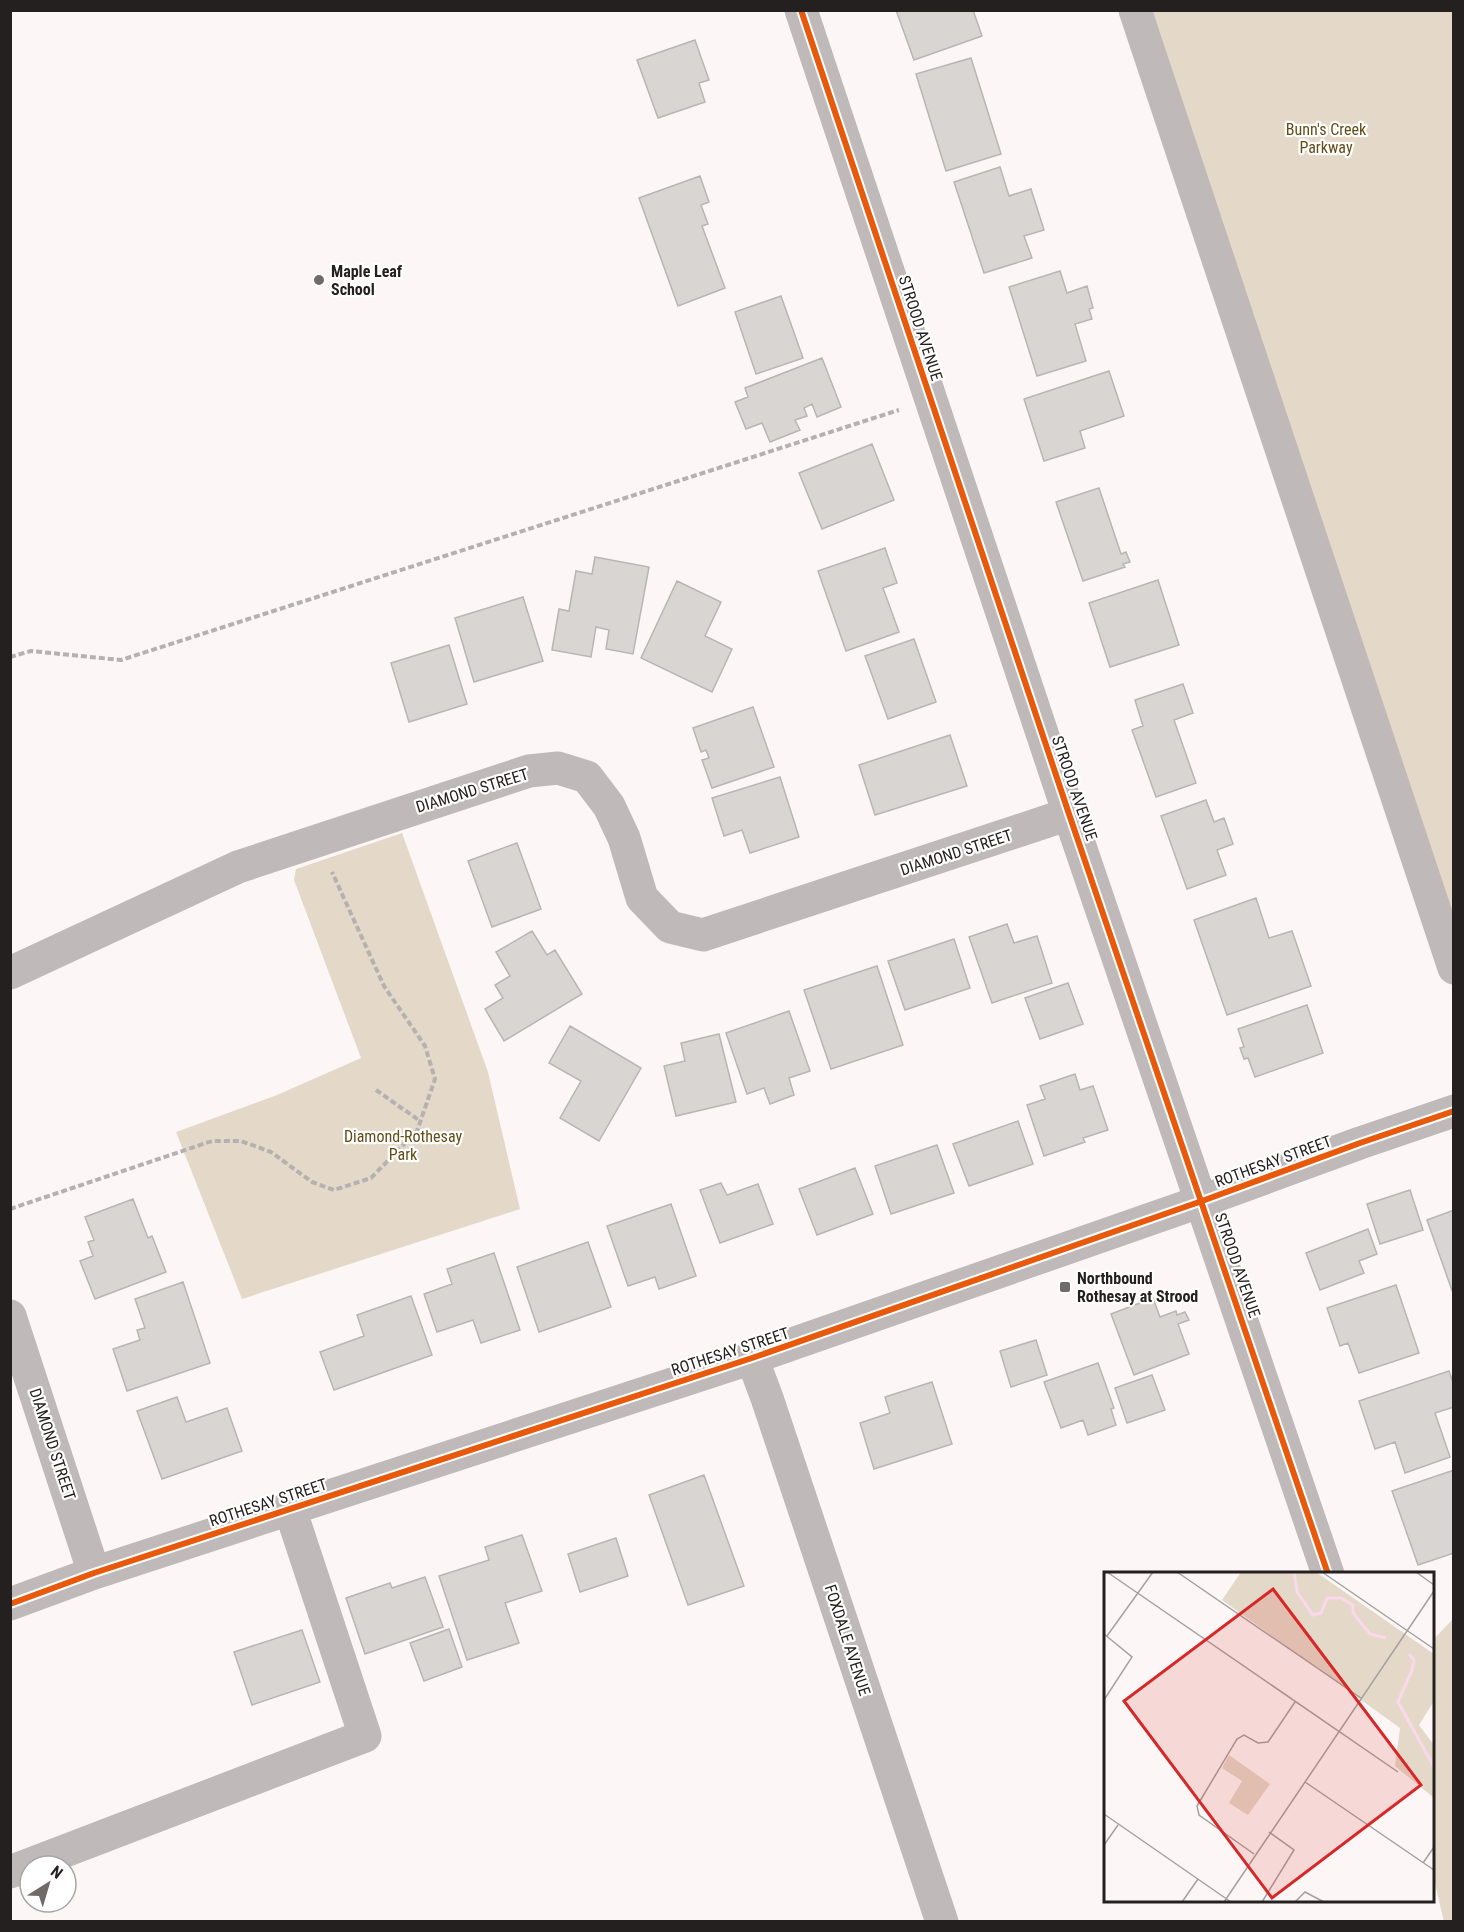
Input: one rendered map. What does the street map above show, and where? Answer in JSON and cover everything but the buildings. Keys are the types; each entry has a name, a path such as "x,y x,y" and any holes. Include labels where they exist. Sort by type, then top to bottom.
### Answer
{"street":[{"name":"STROOD AVENUE","path":"801,10 1069,814 1327,1572"},
{"path":"1135,10 1454,968"},
{"name":"DIAMOND STREET","path":"10,972 238,867 529,771 558,768 587,777 609,806 624,838 642,898 670,927 704,935 1069,814"},
{"name":"ROTHESAY STREET","path":"10,1604 94,1573 752,1358 1202,1202 1360,1143 1454,1111"},
{"name":"DIAMOND STREET","path":"10,1316 94,1573"},
{"name":"FOXDALE AVENUE","path":"752,1358 942,1922"},
{"path":"10,1872 364,1736 290,1509"}],"path":[{"path":"10,657 31,651 121,660 931,400"},
{"path":"10,1209 212,1141 241,1141 271,1152 312,1182 334,1190 371,1178 417,1131 435,1079 424,1046 384,986 318,840"},
{"path":"376,1090 420,1121"}],"green space":[{"name":"Bunn's Creek Parkway","path":"1152,11 1453,11 1453,928"},
{"name":"Diamond-Rothesay Park","path":"402,833 488,1072 520,1209 242,1299 176,1132 277,1095 361,1058 294,880 296,869"},
{"path":"1453,1619 1454,1921 1444,1922 1434,1880 1434,1639"}],"cycle path":[{"path":"801,10 1069,814 1327,1572"},
{"path":"10,1604 94,1573 752,1358 1454,1111"}],"place":[{"name":"Maple Leaf School","path":"319,280"},
{"name":"Northbound Rothesay at Strood","path":"1065,1287"}]}
